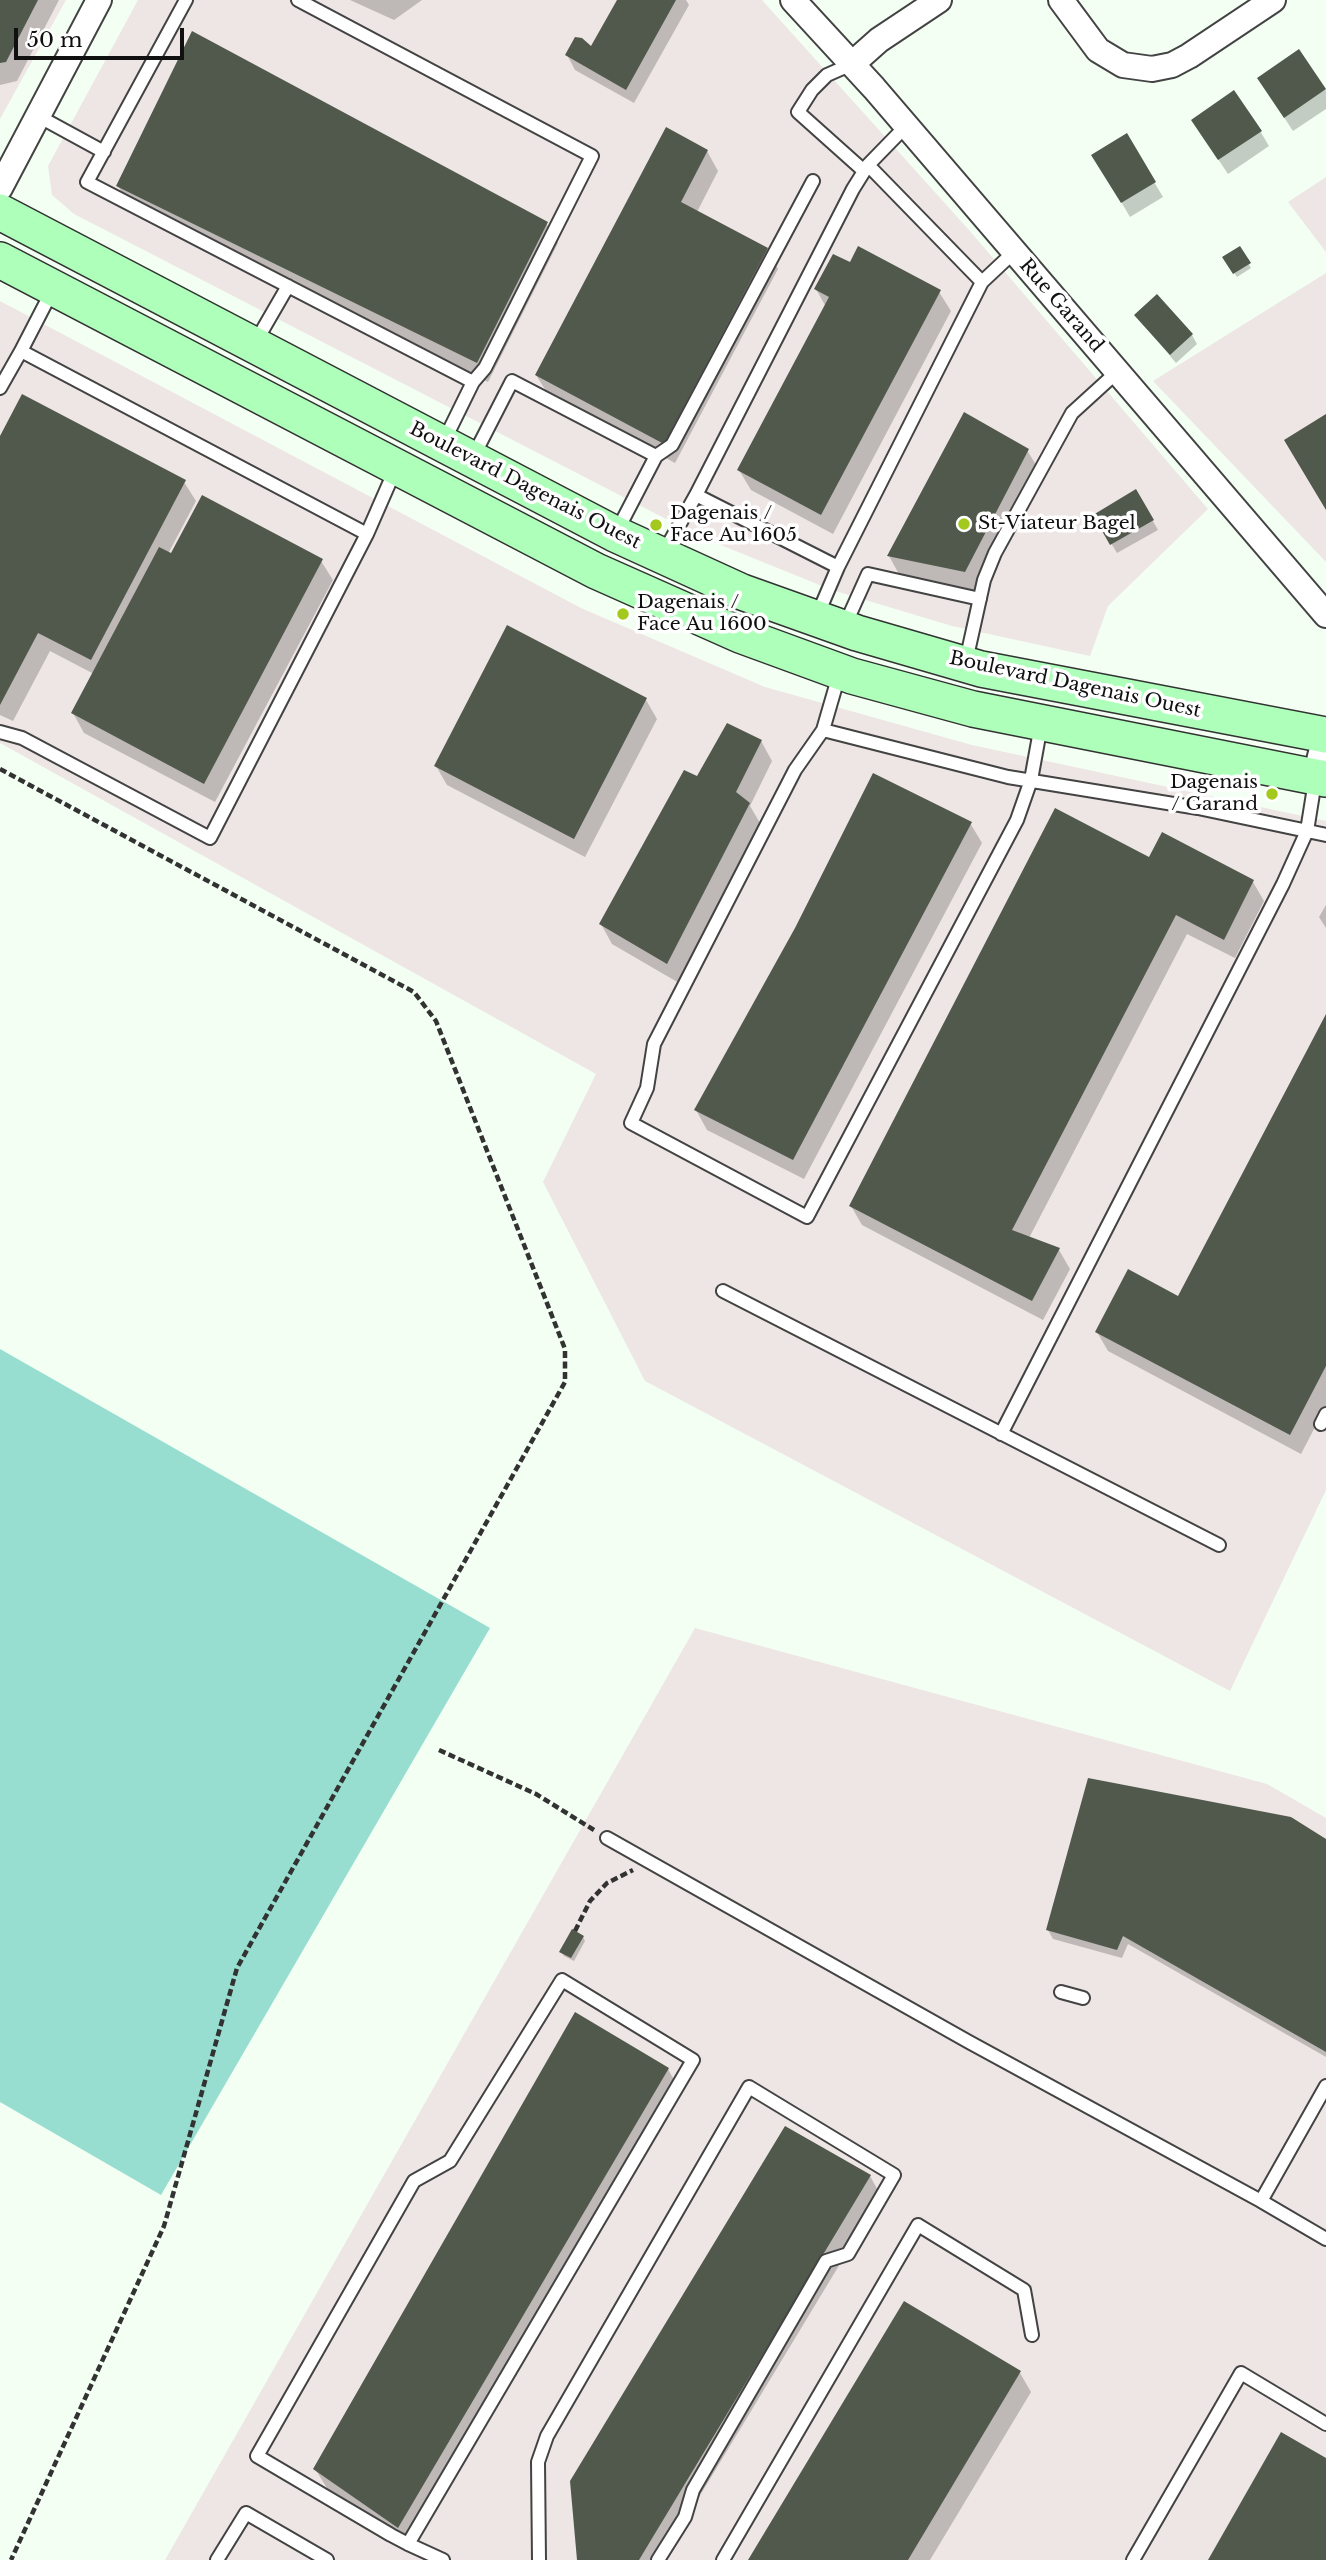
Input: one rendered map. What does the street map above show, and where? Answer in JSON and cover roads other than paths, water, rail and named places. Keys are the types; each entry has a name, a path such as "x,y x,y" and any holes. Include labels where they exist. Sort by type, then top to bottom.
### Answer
{"main road":[{"name":"Boulevard Dagenais Ouest","path":"0,212 615,534 662,557 829,624 965,665 1326,734"},
{"path":"0,260 654,599 740,635 840,672 940,701 1041,725 1321,778"}],"street":[{"path":"0,188 99,0"},
{"name":"Rue Garand","path":"793,0 906,126 1326,615"},
{"path":"852,64 879,40 939,0"},
{"path":"1061,0 1098,50 1123,65 1152,69 1172,65 1189,56 1273,0"},
{"path":"1321,778 1326,734"}],"lane":[{"path":"186,0 88,182 473,382"},
{"path":"298,0 592,156 485,368 473,382 457,452"},
{"path":"852,64 827,75 812,90 798,112 866,168 982,282"},
{"path":"38,116 104,152"},
{"path":"662,557 866,168 906,126"},
{"path":"615,534 656,456 672,445 813,181"},
{"path":"829,624 838,567 982,282 1014,252"},
{"path":"254,345 288,286"},
{"path":"0,388 54,288"},
{"path":"22,351 367,534"},
{"path":"965,665 984,580 995,553 1072,413 1117,372"},
{"path":"457,452 512,381 656,456"},
{"path":"0,732 22,738 210,838 367,534 397,467"},
{"path":"696,495 838,567"},
{"path":"829,624 868,574 980,599"},
{"path":"840,672 823,730 795,770 654,1044 648,1088 631,1123 807,1217 1017,820 1031,780 1041,725"},
{"path":"823,730 1008,777 1326,835"},
{"path":"1001,1434 1283,884 1307,831 1321,778"},
{"path":"723,1291 1219,1545"},
{"path":"607,1839 1326,2239"},
{"path":"408,2544 693,2060 562,1980 450,2161 414,2181 257,2456 408,2544 443,2560"},
{"path":"1062,1992 1083,1998"},
{"path":"1261,2201 1326,2086"},
{"path":"539,2560 538,2462 547,2436 749,2087 894,2175 848,2254 826,2260 693,2490 685,2517 658,2560"},
{"path":"723,2560 918,2225 1024,2290 1032,2335"},
{"path":"1133,2560 1241,2374 1326,2424"},
{"path":"217,2560 246,2513 327,2560"}],"place":[{"name":"St-Viateur Bagel","path":"964,524"},
{"name":"Dagenais / Face Au 1605","path":"656,525"},
{"name":"Dagenais / Face Au 1600","path":"623,614"},
{"name":"Dagenais / Garand","path":"1272,794"}]}
